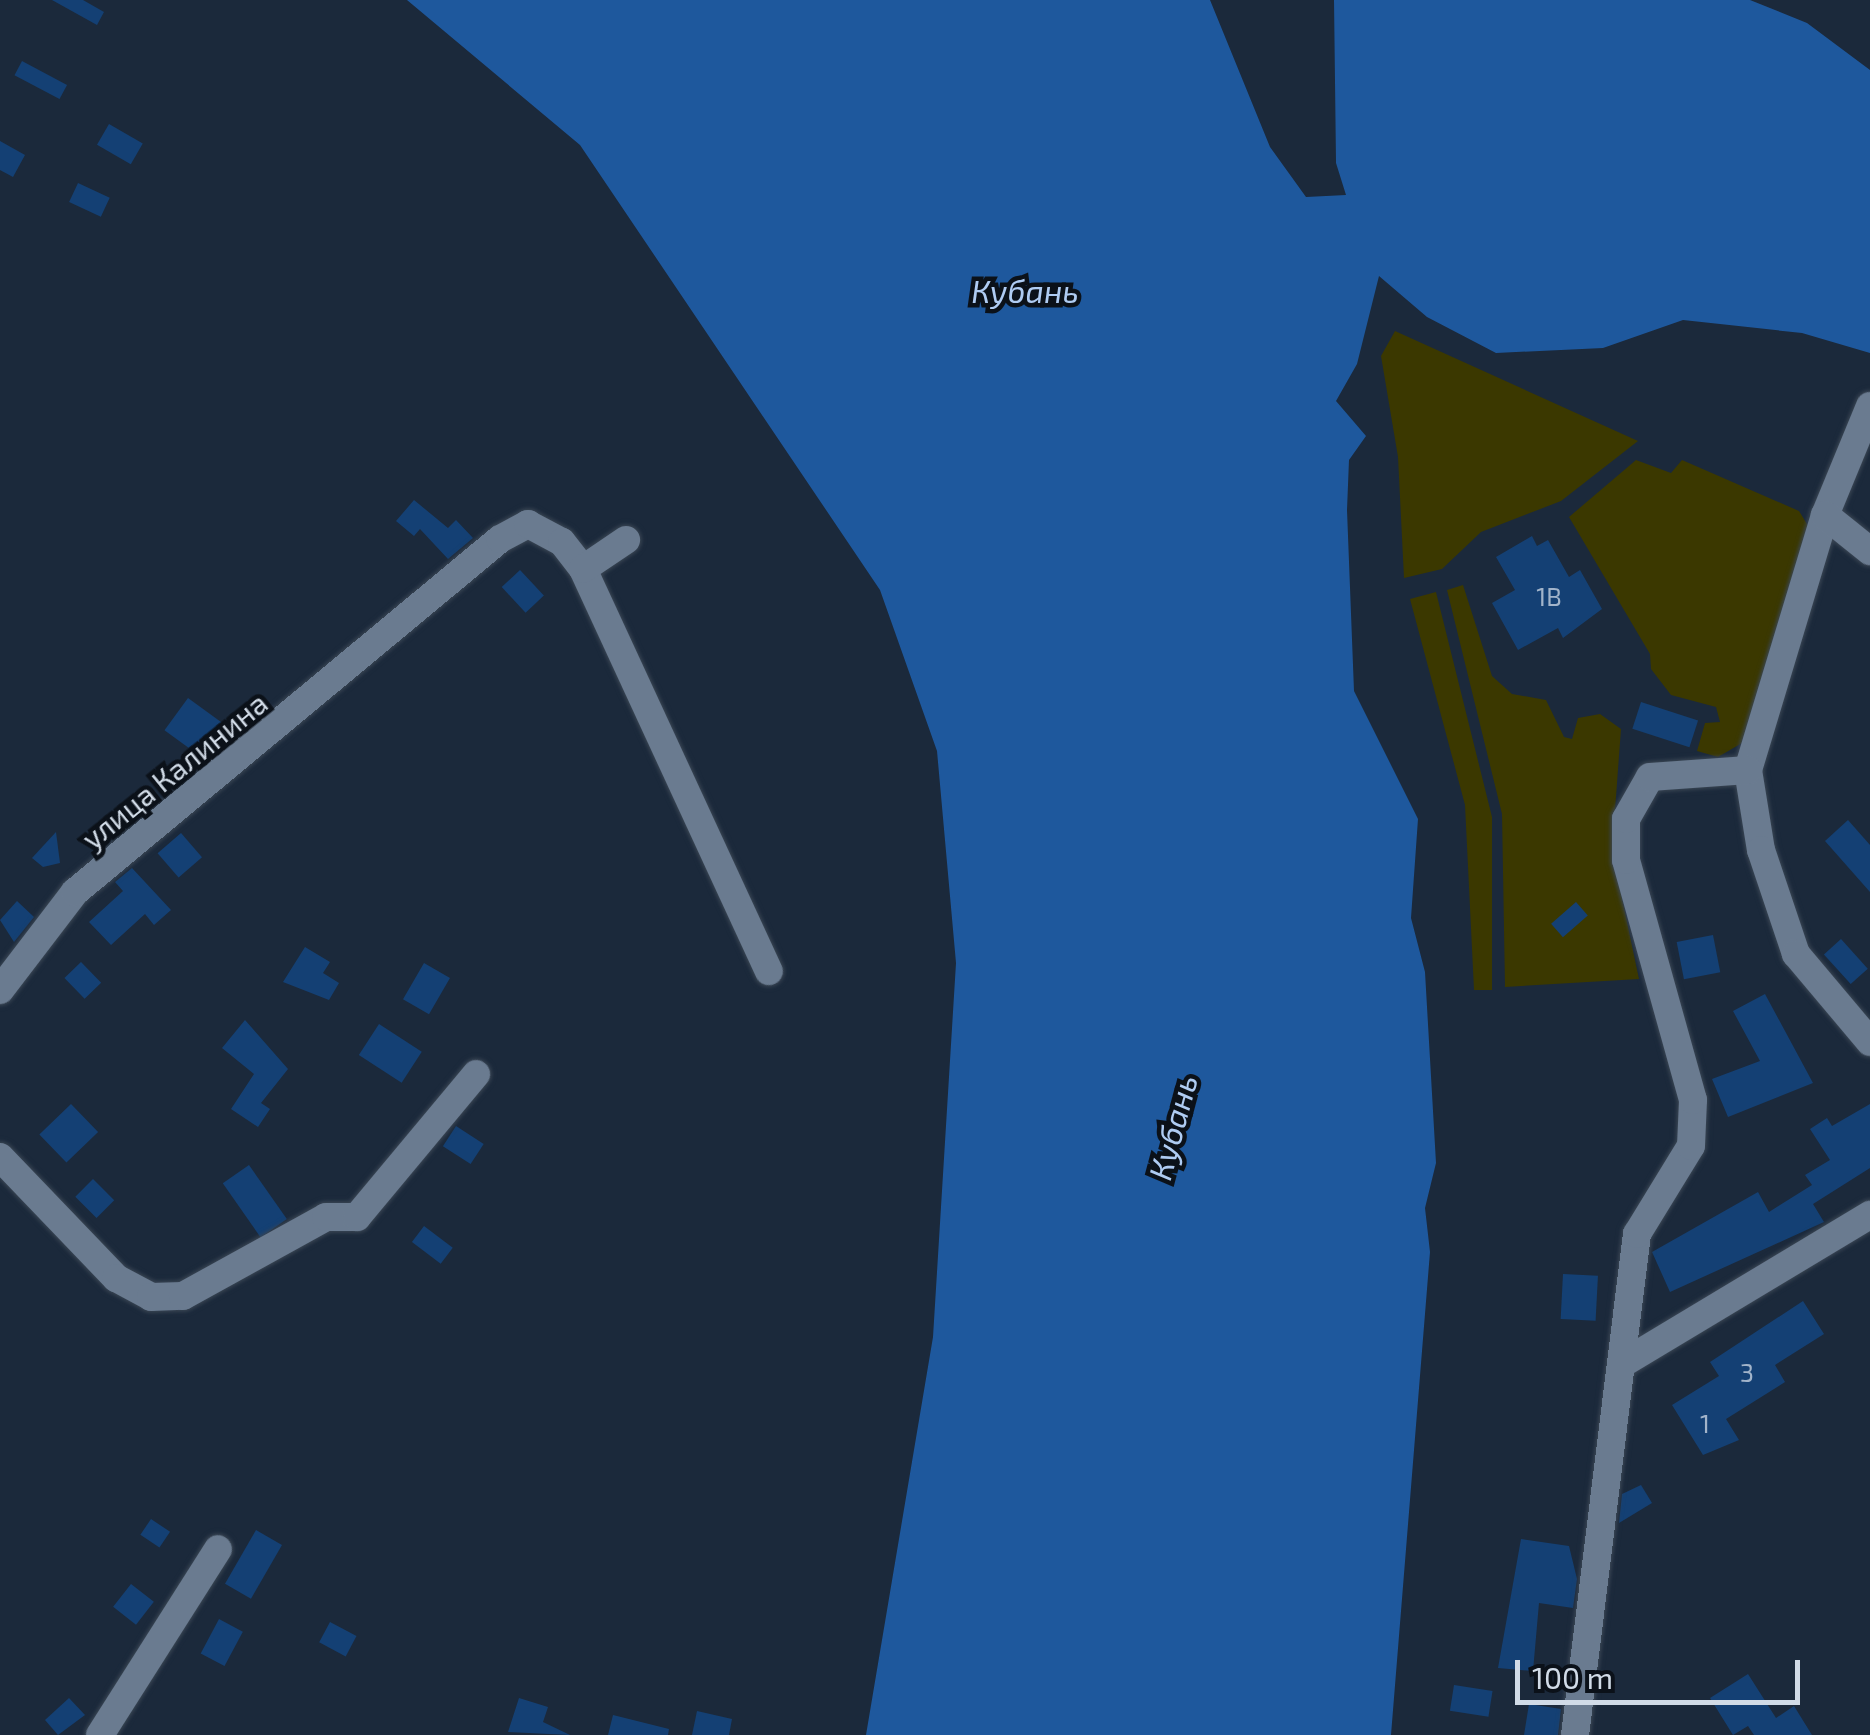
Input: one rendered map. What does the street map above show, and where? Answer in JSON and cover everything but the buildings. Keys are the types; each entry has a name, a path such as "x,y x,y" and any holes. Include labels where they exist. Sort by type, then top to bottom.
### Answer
{"street":[{"path":"1870,406 1825,514 1748,770 1761,850 1796,954 1870,1042"},
{"path":"1825,514 1870,551"},
{"name":"улица Калинина","path":"0,990 74,892 410,620 500,539 528,524 562,542 583,569"},
{"path":"626,540 583,569 769,971"},
{"path":"1575,1735 1587,1600 1625,1362 1636,1234 1691,1146 1693,1100 1626,860 1630,801 1638,786 1663,773 1748,770"},
{"path":"0,1157 116,1278 151,1297 183,1296 326,1218 357,1218 476,1074"},
{"path":"1625,1362 1870,1216"},
{"path":"100,1735 218,1550"}],"shaded area":[{"path":"1395,331 1638,441 1561,501 1481,532 1442,569 1404,578 1398,457 1381,356"},
{"path":"1636,460 1671,473 1682,460 1799,511 1810,529 1742,743 1718,757 1697,751 1705,723 1720,722 1716,707 1671,695 1651,669 1650,654 1569,517"},
{"path":"1463,585 1492,676 1512,694 1546,700 1564,737 1572,739 1578,718 1600,714 1621,729 1612,851 1639,979 1505,987 1502,814 1447,590"},
{"path":"1436,592 1492,817 1492,990 1474,990 1465,805 1410,599"}],"water":[{"name":"Кубань","path":"407,0 1210,0 1270,147 1306,197 1346,195 1336,163 1334,0 1750,0 1807,23 1870,70 1870,353 1802,333 1683,320 1603,348 1496,353 1427,317 1379,276 1357,364 1336,401 1366,436 1349,460 1347,510 1354,691 1418,819 1411,918 1425,972 1436,1163 1425,1208 1430,1252 1391,1735 866,1735 933,1337 956,963 937,751 880,590 580,145"}]}
